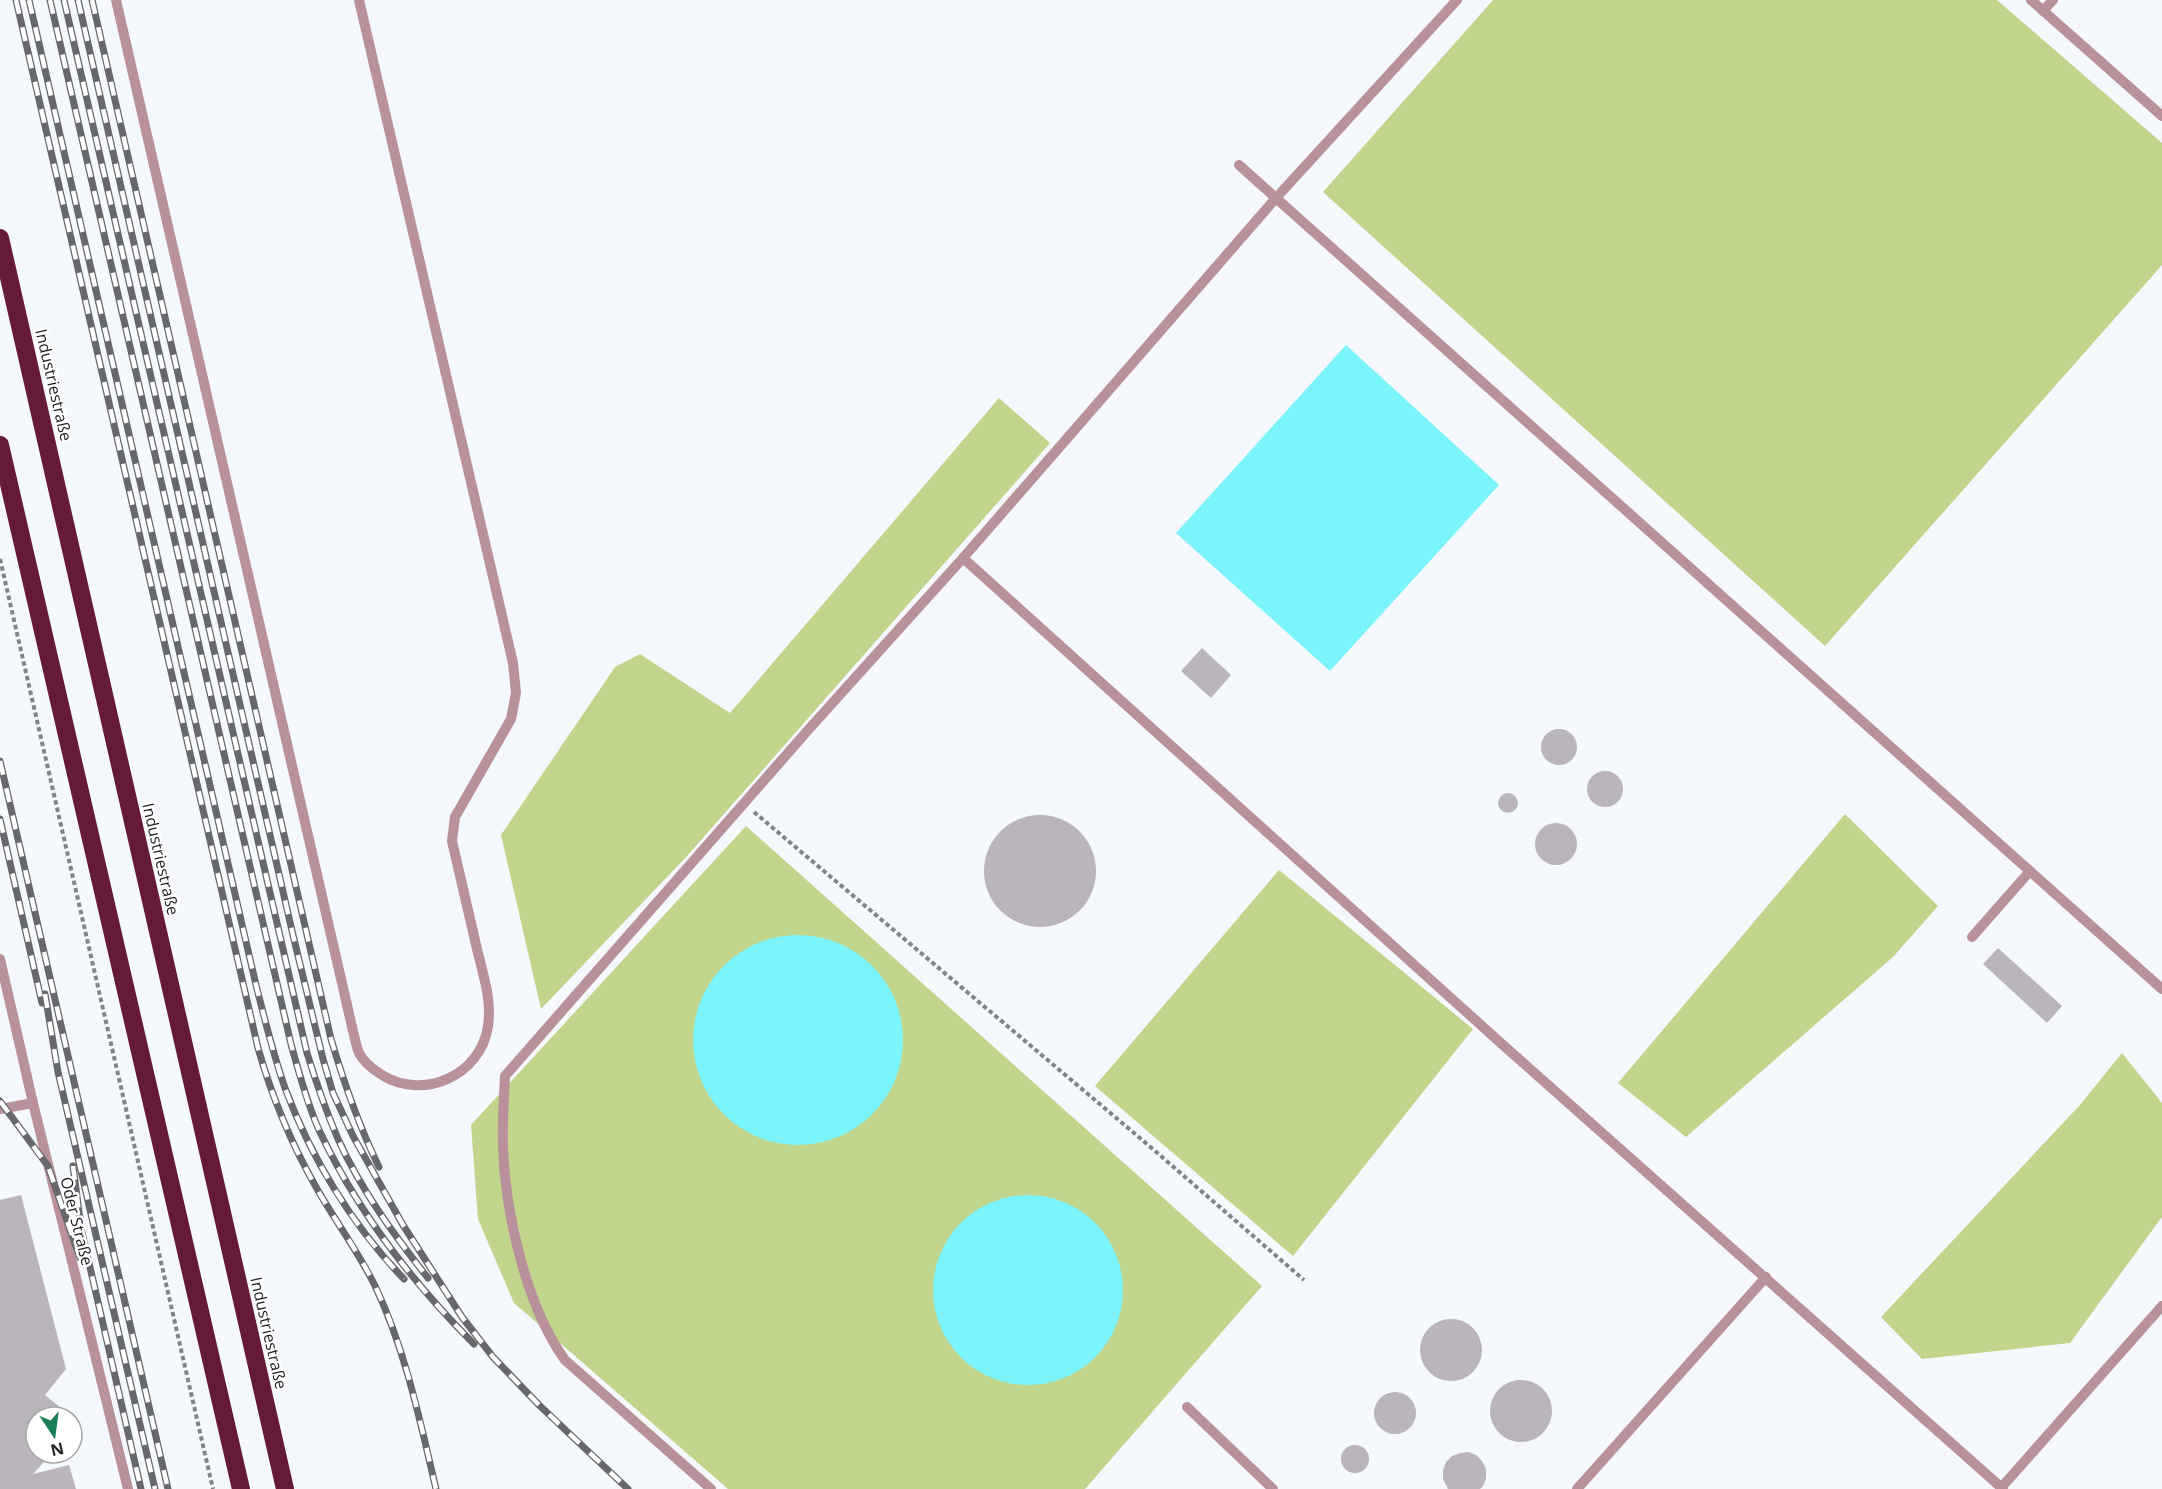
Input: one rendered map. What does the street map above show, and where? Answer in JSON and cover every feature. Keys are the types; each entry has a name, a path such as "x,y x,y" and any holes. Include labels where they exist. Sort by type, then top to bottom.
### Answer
{"highway":[{"name":"Industriestraße","path":"0,238 285,1489"},
{"path":"0,445 241,1489"}],"lane":[{"path":"116,0 353,1031 360,1054 372,1069 387,1078 411,1086 431,1085 453,1077 471,1063 481,1048 488,1027 488,999 452,841 456,817 511,719 516,693 513,663 359,0"},
{"path":"711,1489 565,1360 554,1344 535,1303 510,1209 502,1145 505,1076 963,558 1276,198 1457,0"},
{"path":"2031,0 2162,116"},
{"path":"2043,11 2053,0"},
{"path":"1239,165 2162,989"},
{"path":"963,558 1512,1053 2002,1489 2162,1306"},
{"path":"1972,937 2030,871"},
{"name":"Oder Straße","path":"0,959 128,1489"},
{"path":"0,1109 33,1103"},
{"path":"1577,1489 1766,1277"},
{"path":"1187,1407 1273,1489"}],"path":[{"path":"0,559 213,1489"},
{"path":"744,803 1138,1136 1304,1280"}],"green space":[{"path":"1493,0 1997,0 2162,143 2162,265 1825,646 1323,192"},
{"path":"999,398 1050,443 688,855 541,1009 501,835 615,667 640,654 730,713"},
{"path":"1845,814 1938,906 1893,957 1686,1137 1618,1083"},
{"path":"746,826 1262,1286 1085,1489 728,1489 514,1303 478,1219 471,1125"},
{"path":"1279,870 1473,1029 1293,1256 1095,1086"},
{"path":"2122,1053 2162,1103 2162,1217 2070,1343 1922,1359 1881,1317 2079,1106"}],"water":[{"path":"1346,345 1499,485 1330,671 1176,533"},
{"path":"788,935 808,935 829,939 848,947 873,965 886,981 899,1009 903,1040 899,1071 886,1099 873,1115 857,1128 829,1141 808,1145 788,1145 767,1141 748,1133 723,1115 710,1099 697,1071 693,1050 693,1030 697,1009 705,990 723,965 739,952 767,939"},
{"path":"1028,1195 1064,1202 1081,1211 1095,1223 1107,1237 1116,1254 1123,1290 1116,1326 1107,1343 1095,1357 1081,1369 1064,1378 1028,1385 992,1378 975,1369 961,1357 949,1343 940,1326 933,1290 940,1254 949,1237 961,1223 975,1211 992,1202"}],"building":[{"path":"1202,648 1231,675 1211,698 1181,671"},
{"path":"1559,729 1572,734 1577,747 1572,760 1559,765 1546,760 1541,747 1546,734"},
{"path":"1605,771 1618,776 1623,789 1618,802 1605,807 1592,802 1587,789 1592,776"},
{"path":"1508,793 1515,796 1518,803 1515,810 1508,813 1501,810 1498,803 1501,796"},
{"path":"1040,815 1062,819 1080,831 1092,849 1096,871 1092,893 1080,911 1062,923 1040,927 1018,923 1000,911 988,893 984,871 988,849 1000,831 1018,819"},
{"path":"1556,823 1571,829 1577,844 1571,859 1556,865 1541,859 1535,844 1541,829"},
{"path":"1998,948 2062,1006 2047,1023 1983,964"},
{"path":"21,1195 66,1369 45,1395 57,1405 24,1405 24,1465 41,1465 33,1474 69,1465 76,1489 0,1489 0,1200"},
{"path":"1445,1319 1457,1319 1473,1328 1480,1338 1482,1350 1480,1362 1473,1372 1457,1381 1445,1381 1434,1376 1425,1367 1420,1356 1420,1344 1425,1333 1434,1324"},
{"path":"1521,1380 1538,1385 1543,1389 1547,1394 1552,1411 1547,1428 1543,1433 1538,1437 1521,1442 1504,1437 1499,1433 1495,1428 1490,1411 1495,1394 1499,1389 1504,1385"},
{"path":"1395,1392 1403,1393 1410,1398 1415,1405 1415,1421 1410,1428 1403,1433 1395,1434 1387,1433 1380,1428 1375,1421 1374,1413 1375,1405 1380,1398 1387,1393"},
{"path":"1355,1445 1365,1449 1369,1459 1365,1469 1355,1473 1345,1469 1341,1459 1345,1449"},
{"path":"1468,1452 1476,1455 1486,1469 1483,1486 1480,1489 1448,1489 1443,1479 1446,1462 1452,1456"}],"railway":[{"path":"16,0 258,1048 269,1084 298,1154 323,1200 355,1249 387,1312 411,1387 436,1489"},
{"path":"29,0 256,985 277,1062 295,1114 320,1165 350,1213 404,1279"},
{"path":"50,0 291,1044 304,1088 319,1130 368,1217 429,1296 474,1344"},
{"path":"64,0 307,1053 329,1118 347,1158 379,1212 428,1278"},
{"path":"78,0 293,935 333,1093 353,1136 403,1225 462,1317 493,1357 539,1405 628,1489"},
{"path":"92,0 331,1039 352,1104 379,1167"},
{"path":"0,761 168,1489"},
{"path":"0,819 42,1003"},
{"path":"45,994 58,1072 155,1489"},
{"path":"0,1101 48,1166 80,1258"},
{"path":"73,1166 81,1228 141,1489"}]}
